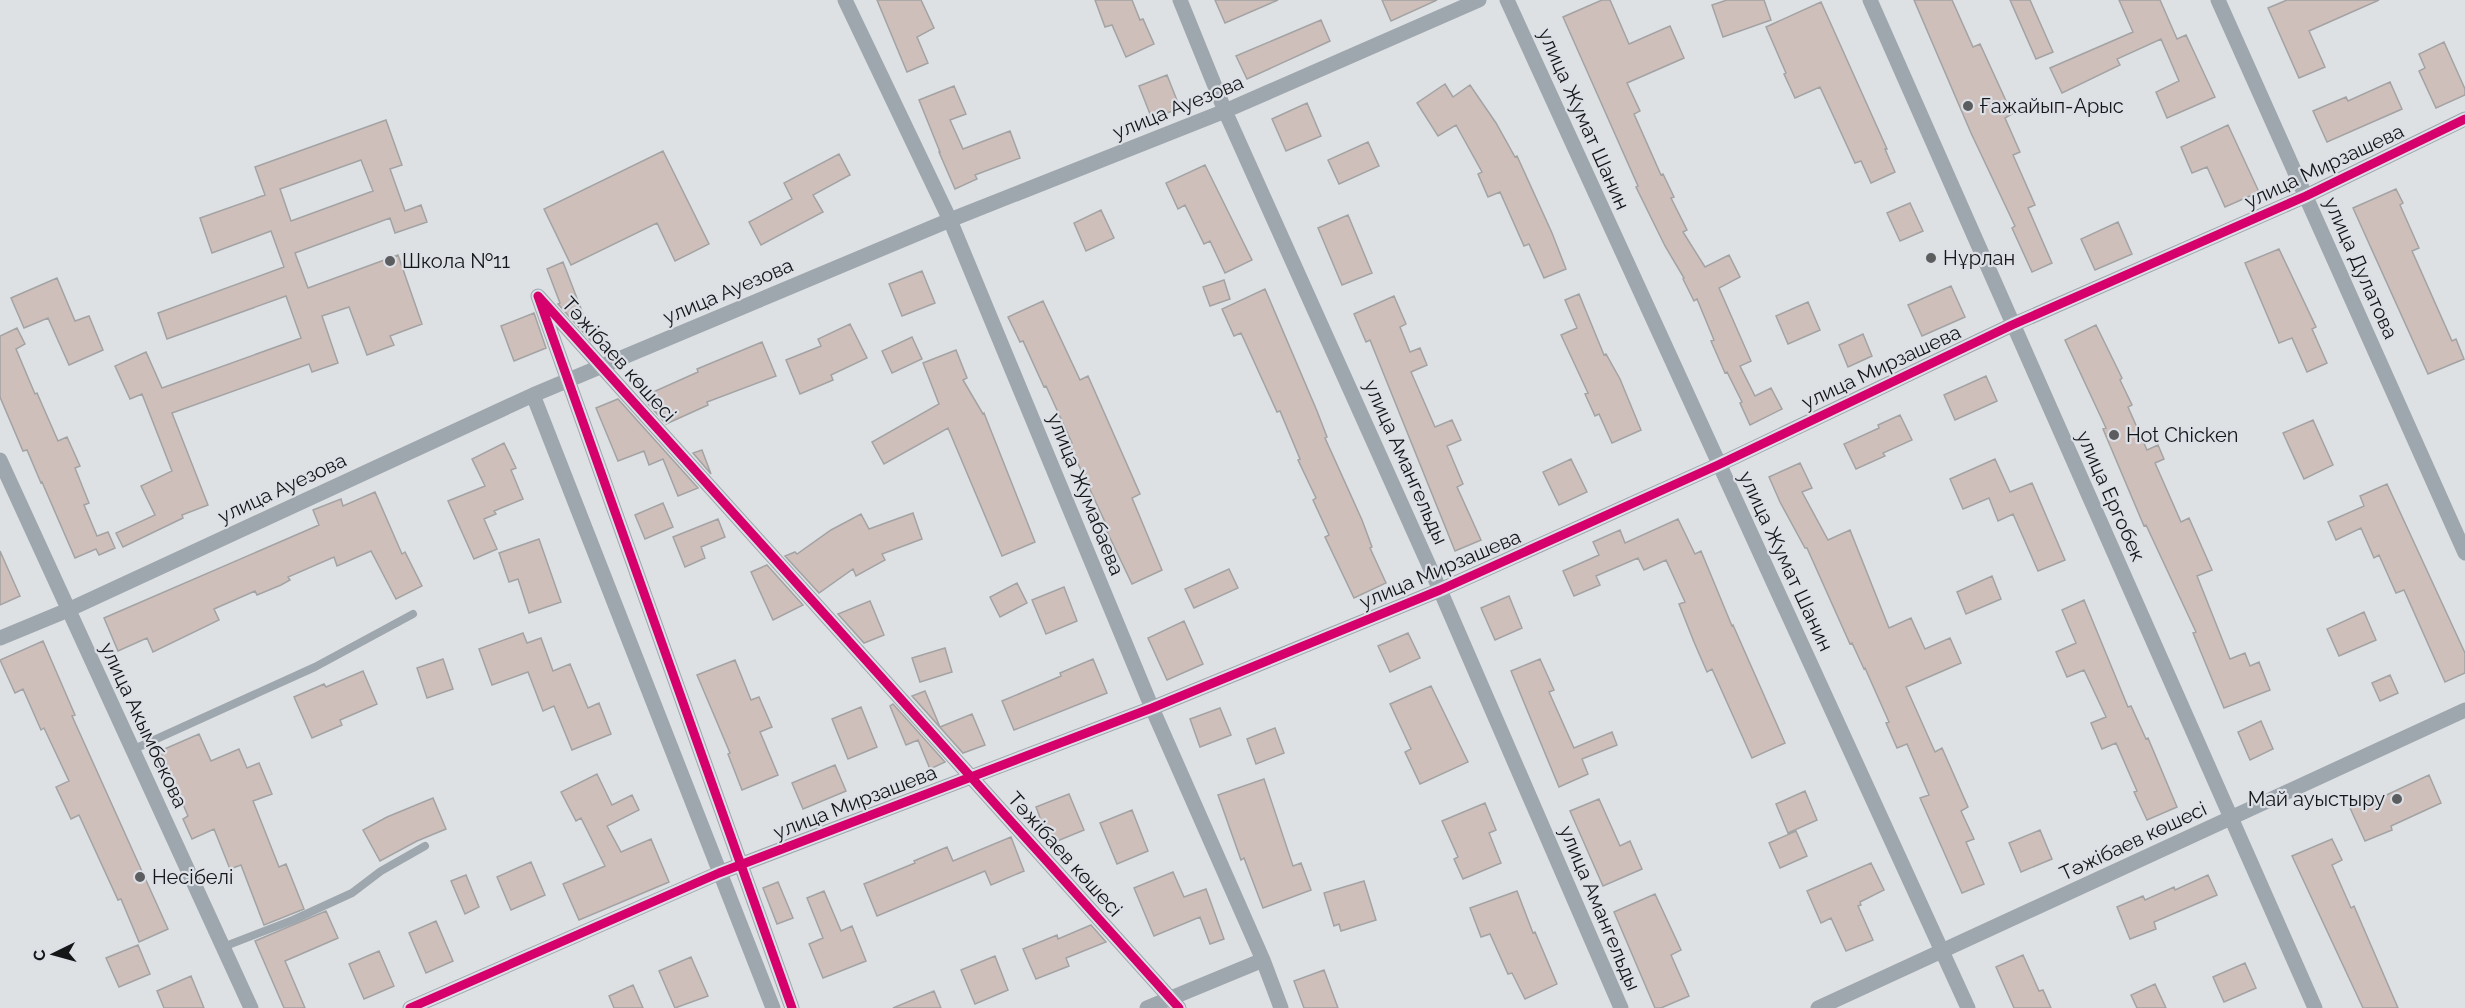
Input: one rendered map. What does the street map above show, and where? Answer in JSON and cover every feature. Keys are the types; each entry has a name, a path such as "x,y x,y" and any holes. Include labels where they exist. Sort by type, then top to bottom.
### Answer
{"street":[{"name":"улица Жумабаева","path":"845,0 950,220 1152,708 1263,960 1281,1008"},
{"name":"улица Амангельды","path":"1180,0 1225,111 1440,591 1621,1008"},
{"name":"улица Ауезова","path":"0,638 68,610 533,395 950,220 1225,111 1479,0"},
{"name":"улица Жумат Шанин","path":"1507,0 1968,1008"},
{"name":"улица Ергобек","path":"1870,0 2315,1008"},
{"name":"улица Дулатова","path":"2218,0 2465,553"},
{"name":"улица Мирзашева","path":"410,1008 719,873 1152,708 1440,591 1718,465 2012,325 2306,196 2465,119"},
{"name":"Тәжібаев көшесі","path":"792,1008 538,296 1179,1008"},
{"path":"533,395 773,1008"},
{"name":"улица Акымбекова","path":"0,460 251,1008"},
{"name":"Тәжібаев көшесі","path":"1818,1008 2465,710"},
{"path":"1147,1008 1263,960"}],"lane":[{"path":"132,750 315,667 412,614"},
{"path":"223,947 293,920 352,893 381,871 425,846"}],"building":[{"path":"877,0 921,0 934,28 917,37 928,63 907,72"},
{"path":"1095,0 1132,0 1154,44 1126,57 1112,25 1105,27"},
{"path":"1215,0 1278,0 1225,23"},
{"path":"1382,0 1437,0 1391,21"},
{"path":"1602,0 1610,0 1629,44 1670,26 1684,58 1627,83 1640,111 1634,114 1661,175 1663,174 1674,197 1671,198 1687,230 1683,232 1705,267 1729,255 1740,277 1719,288 1751,361 1740,366 1755,396 1771,388 1782,409 1750,425 1740,403 1742,402 1727,372 1725,373 1711,341 1714,340 1697,299 1694,301 1636,187 1638,186 1563,17"},
{"path":"1727,0 1764,0 1771,20 1723,37 1712,5"},
{"path":"1914,0 1952,0 1973,47 1980,44 2012,114 2005,118 2020,152 2013,155 2035,205 2028,208 2052,263 2032,272 2012,228 2015,226 1971,133"},
{"path":"2010,0 2030,0 2053,52 2036,59"},
{"path":"2119,0 2160,0 2177,39 2186,35 2215,97 2167,118 2156,92 2179,81 2161,39 2117,59 2120,65 2062,93 2050,68 2133,32"},
{"path":"2287,0 2379,0 2309,31 2325,67 2299,78 2268,8"},
{"path":"1821,2 1887,149 1885,149 1895,172 1871,183 1861,161 1855,163 1820,87 1795,98 1766,27"},
{"path":"1321,20 1330,41 1247,79 1236,56"},
{"path":"2444,42 2465,89 2465,95 2436,108 2419,71 2425,68 2419,54"},
{"path":"1167,75 1180,108 1152,119 1139,86"},
{"path":"2390,82 2402,109 2327,142 2313,111 2346,97 2348,101"},
{"path":"1445,84 1453,97 1470,85 1496,123 1515,157 1517,156 1566,269 1544,278 1529,244 1524,246 1500,192 1488,197 1478,174 1482,172 1456,125 1438,136 1417,103"},
{"path":"954,86 966,114 950,120 963,149 1010,131 1020,158 975,175 977,179 955,189 919,100"},
{"path":"1307,103 1321,136 1286,151 1272,119"},
{"name":"Школа №11","path":"386,120 402,165 390,169 405,211 421,205 427,222 395,233 390,218 295,253 308,288 398,255 422,324 390,336 394,345 367,355 349,307 322,316 338,363 312,372 309,364 172,413 208,505 182,515 183,518 123,547 116,533 155,515 141,486 172,471 142,394 130,399 115,366 146,352 162,388 301,338 286,296 167,339 158,313 284,267 271,231 212,253 200,218 265,195 255,167","holes":["361,160 373,191 291,221 280,189"]},
{"path":"2228,125 2259,192 2225,207 2207,167 2192,173 2181,147"},
{"path":"1368,142 1379,166 1339,184 1328,160"},
{"path":"663,151 709,244 675,261 657,223 571,265 544,209"},
{"path":"839,154 850,175 813,195 823,212 761,245 749,222 792,199 784,183"},
{"path":"1205,165 1252,260 1225,273 1210,241 1204,244 1185,205 1178,209 1166,183"},
{"path":"2396,189 2403,203 2400,205 2419,248 2412,251 2452,341 2456,339 2464,359 2428,374 2353,208"},
{"path":"1910,203 1923,231 1900,241 1887,213"},
{"path":"1101,210 1114,238 1086,251 1074,223"},
{"path":"1348,215 1372,273 1342,285 1318,228"},
{"path":"2118,222 2132,254 2095,270 2081,239"},
{"path":"2279,249 2316,327 2312,329 2327,363 2307,372 2292,338 2279,343 2245,263"},
{"path":"563,262 593,340 591,341 558,304 560,303 547,269"},
{"path":"922,271 935,303 902,316 889,284"},
{"path":"57,278 75,321 89,316 103,350 69,365 48,318 24,328 11,298"},
{"path":"1224,280 1230,299 1210,306 1203,287"},
{"path":"1951,286 1965,317 1922,336 1908,305"},
{"path":"1265,289 1386,583 1354,598 1325,537 1329,535 1313,500 1316,498 1298,460 1300,459 1280,411 1277,412 1241,333 1234,336 1222,309"},
{"path":"1579,294 1604,355 1606,354 1620,379 1641,430 1612,443 1599,414 1595,416 1585,394 1588,393 1561,335 1577,328 1565,300"},
{"path":"1394,296 1406,324 1400,327 1410,352 1420,348 1427,365 1411,372 1435,427 1452,420 1461,440 1447,446 1463,484 1457,487 1481,540 1455,551 1370,340 1366,342 1354,314"},
{"path":"1043,301 1080,380 1088,376 1140,494 1132,498 1162,570 1132,584 1103,523 1105,522 1069,444 1072,443 1046,386 1044,387 1023,341 1020,342 1008,317"},
{"path":"1808,302 1820,330 1788,344 1776,316"},
{"path":"534,313 546,348 514,361 501,326"},
{"path":"850,324 867,358 831,375 833,380 800,394 786,360 821,346 818,339"},
{"path":"2096,325 2122,378 2120,380 2132,405 2128,407 2147,450 2158,445 2164,459 2155,463 2181,522 2189,518 2212,570 2197,576 2230,659 2245,653 2250,666 2259,662 2270,690 2224,708 2193,633 2196,632 2146,525 2144,526 2103,429 2106,428 2065,340"},
{"path":"17,328 25,344 16,349 35,394 37,393 58,441 67,437 80,466 75,468 89,503 84,505 97,536 108,532 115,548 99,555 96,549 75,558 42,482 27,450 23,451 0,397 0,336"},
{"path":"1863,334 1872,356 1848,367 1839,345"},
{"path":"912,337 922,359 892,373 882,351"},
{"path":"762,342 776,376 707,402 708,405 666,424 642,397 698,372 697,369"},
{"path":"956,350 967,378 963,380 984,413 1035,542 1002,556 948,428 884,464 872,442 939,404 923,363"},
{"path":"1986,376 1997,401 1955,420 1944,395"},
{"path":"618,399 698,488 678,496 663,459 649,465 644,451 618,461 596,408"},
{"path":"1900,415 1912,440 1856,469 1844,444 1879,428 1878,425"},
{"path":"2313,420 2333,465 2304,479 2283,433"},
{"path":"504,443 516,468 511,470 523,499 494,511 496,514 484,519 497,549 474,559 448,501 485,486 472,459"},
{"path":"702,450 711,474 693,453"},
{"path":"1571,459 1587,492 1559,505 1543,472"},
{"path":"1995,459 2010,492 2032,483 2065,560 2038,571 2013,514 1998,521 1989,498 1963,509 1950,479"},
{"path":"1800,463 1812,488 1802,492 1828,540 1850,530 1889,628 1911,618 1925,649 1950,638 1961,663 1906,687 1935,752 1942,748 1968,807 1961,811 1974,839 1966,842 1984,884 1962,893 1920,798 1929,795 1907,744 1897,748 1886,723 1889,722 1865,668 1852,643 1850,644 1807,548 1780,502 1769,477"},
{"path":"2387,484 2465,653 2465,673 2445,682 2404,590 2396,593 2379,555 2374,558 2361,528 2336,540 2328,522 2364,506 2360,496"},
{"path":"375,492 402,554 405,552 422,586 396,599 371,551 337,566 334,557 288,577 290,580 281,585 257,595 255,591 214,609 219,620 153,652 147,638 118,651 104,618 319,525 313,510 341,499 343,506"},
{"path":"663,503 673,527 645,539 635,515"},
{"path":"913,513 922,539 882,554 885,560 856,576 853,569 819,593 785,556 795,552 797,554 831,530 861,514 869,529"},
{"path":"718,519 725,537 701,547 705,558 685,567 673,537"},
{"path":"1678,519 1695,554 1701,551 1785,743 1752,758 1712,669 1707,672 1679,604 1685,602 1666,560 1644,570 1638,558 1596,576 1600,585 1574,596 1563,571 1599,555 1593,542 1620,530 1625,543"},
{"path":"539,539 561,602 529,613 518,579 509,582 499,553"},
{"path":"0,551 20,596 0,605"},
{"path":"767,565 803,605 773,620 751,572"},
{"path":"1229,569 1238,588 1194,608 1185,589"},
{"path":"1992,576 2001,599 1966,614 1957,592"},
{"path":"1017,583 1027,603 1000,617 990,597"},
{"path":"1064,587 1077,621 1046,634 1032,600"},
{"path":"1509,596 1522,628 1495,640 1481,608"},
{"path":"2084,600 2128,707 2131,706 2146,739 2148,738 2177,807 2147,820 2116,743 2102,749 2091,723 2106,717 2084,670 2067,677 2056,652 2076,643 2062,610"},
{"path":"870,601 884,635 864,643 838,614"},
{"path":"2364,612 2376,640 2339,656 2327,629"},
{"path":"1184,621 1203,664 1167,680 1148,638"},
{"path":"523,633 527,643 541,638 553,671 570,664 588,708 599,703 611,734 572,750 554,706 543,711 528,672 492,685 479,649"},
{"path":"1408,633 1420,658 1390,672 1378,646"},
{"path":"43,641 75,715 72,716 168,929 139,942 121,899 118,900 79,815 71,819 56,787 69,781 44,728 41,730 23,689 15,693 0,660"},
{"path":"945,648 952,672 920,682 912,658"},
{"path":"443,659 453,689 427,698 417,668"},
{"path":"1093,659 1107,693 1014,730 1002,701 1061,676 1060,673"},
{"path":"1540,659 1554,690 1549,692 1574,748 1612,732 1617,745 1582,759 1588,774 1559,787 1511,671"},
{"path":"735,660 751,700 759,697 772,727 760,732 778,775 742,790 728,754 730,753 697,675"},
{"path":"363,671 377,704 340,720 342,725 312,738 294,697 324,684 326,687"},
{"path":"2390,675 2398,693 2380,701 2372,683"},
{"path":"1431,686 1468,762 1420,784 1405,752 1411,749 1390,704"},
{"path":"925,691 940,727 972,714 985,745 963,753 912,696"},
{"path":"893,704 945,762 930,769 918,740 906,745 890,706"},
{"path":"861,707 877,747 848,759 832,719"},
{"path":"1220,708 1231,735 1200,747 1190,719"},
{"path":"2261,721 2273,749 2250,760 2238,732"},
{"path":"1275,728 1284,753 1256,764 1247,739"},
{"path":"199,734 211,761 239,749 247,768 259,763 272,794 253,801 279,867 286,864 304,909 264,925 241,865 230,869 214,829 192,839 183,819 188,816 160,751"},
{"path":"835,765 846,791 803,809 792,783"},
{"path":"597,774 612,805 632,795 639,810 607,826 621,852 651,839 669,882 579,920 563,884 605,866 581,818 576,821 561,792"},
{"path":"2429,775 2441,803 2391,826 2392,830 2365,841 2350,808 2377,796 2378,799"},
{"path":"1264,779 1293,866 1301,863 1311,890 1263,908 1244,858 1241,860 1218,795"},
{"path":"1805,791 1817,820 1788,833 1776,804"},
{"path":"1069,794 1084,830 1050,844 1036,807"},
{"path":"433,798 446,829 417,841 380,861 363,830 387,817"},
{"path":"1599,799 1620,846 1630,841 1642,869 1603,886 1570,811"},
{"path":"1485,803 1496,830 1489,833 1501,863 1463,879 1454,859 1458,857 1442,821"},
{"path":"1132,810 1148,851 1117,864 1100,823"},
{"path":"2040,830 2052,859 2021,872 2009,843"},
{"path":"1796,831 1807,856 1780,868 1769,843"},
{"path":"1011,837 1024,871 991,885 985,871 877,916 864,884 947,847 953,861"},
{"path":"2332,839 2342,860 2332,865 2351,908 2354,906 2398,1008 2363,1008 2292,856"},
{"path":"531,862 545,895 511,910 497,877"},
{"path":"1871,863 1884,890 1860,902 1861,905 1858,906 1873,940 1846,951 1831,918 1821,923 1807,891"},
{"path":"1173,872 1184,897 1206,889 1224,939 1210,944 1200,917 1154,936 1134,888"},
{"path":"466,875 479,907 465,914 451,881"},
{"path":"2208,875 2217,895 2154,922 2156,929 2130,939 2117,907 2143,896 2145,900 2174,887 2175,890"},
{"path":"1364,881 1376,920 1341,931 1339,924 1334,926 1324,893"},
{"path":"778,882 793,918 777,924 763,888"},
{"path":"824,891 841,931 852,926 866,961 823,978 809,944 823,938 807,898"},
{"path":"1517,891 1533,933 1535,932 1557,984 1525,999 1512,973 1508,974 1490,934 1481,937 1470,908"},
{"path":"1655,894 1681,950 1671,955 1689,996 1661,1008 1655,1008 1614,912"},
{"path":"326,911 338,938 285,961 305,1008 284,1008 255,941"},
{"path":"436,921 453,961 426,973 409,933"},
{"path":"1091,925 1106,942 1066,958 1069,966 1036,979 1023,949 1057,935 1058,939"},
{"path":"138,945 150,974 119,987 106,958"},
{"path":"379,951 394,986 364,999 349,964"},
{"path":"2023,955 2039,991 2043,990 2051,1008 2014,1008 1996,967"},
{"path":"995,956 1008,990 975,1004 961,970"},
{"path":"691,957 708,996 675,1008 659,971"},
{"path":"2245,963 2256,988 2224,1002 2213,977"},
{"path":"1324,970 1338,1008 1304,1008 1294,981"},
{"path":"191,976 204,1008 164,1008 157,991"},
{"path":"2155,984 2166,1008 2137,1008 2131,995"},
{"path":"633,985 643,1008 614,1008 609,996"},
{"path":"934,991 941,1008 893,1008"}],"cycle path":[{"path":"410,1008 719,873 1152,708 1440,590 1718,465 2012,325 2306,196 2465,119"},
{"path":"792,1008 538,296 1179,1008"}],"place":[{"name":"Ғажайып-Арыс","path":"1968,106"},
{"name":"Нұрлан","path":"1931,258"},
{"name":"Школа №11","path":"390,261"},
{"name":"Hot Chicken","path":"2114,435"},
{"name":"Май ауыстыру","path":"2397,799"},
{"name":"Несібелі","path":"140,877"}]}
